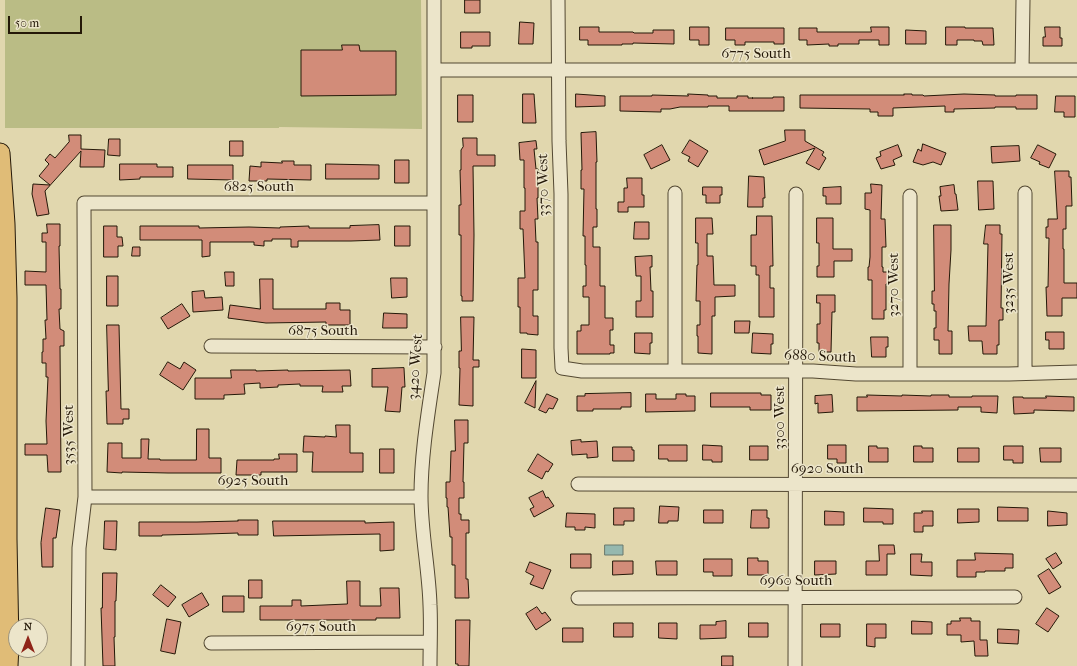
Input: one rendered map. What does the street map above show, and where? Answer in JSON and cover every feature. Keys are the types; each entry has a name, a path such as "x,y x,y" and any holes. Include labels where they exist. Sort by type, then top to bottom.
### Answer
{"highway":[{"path":"0,154 5,224 7,298 8,621"}],"street":[{"name":"3420 West","path":"430,666 430,605 422,532 421,497 422,462 434,373 435,347 434,0"},
{"name":"3370 West","path":"558,0 562,368"},
{"path":"1022,70 1023,0"},
{"name":"6775 South","path":"434,70 1077,70"},
{"path":"675,193 675,371"},
{"name":"3235 West","path":"1025,193 1025,373"},
{"name":"3300 West","path":"795,666 796,194"},
{"name":"3270 West","path":"910,196 910,374"},
{"name":"6825 South","path":"84,203 434,203"},
{"name":"3535 West","path":"78,666 80,548 85,497 84,203"},
{"name":"6875 South","path":"211,346 435,347"},
{"name":"6880 South","path":"562,368 582,371 813,371 856,374 1077,372"},
{"name":"6920 South","path":"578,484 1077,485"},
{"name":"6925 South","path":"85,497 421,497"},
{"name":"6960 South","path":"578,598 1016,597"},
{"name":"6975 South","path":"211,643 430,642"}],"green space":[{"path":"5,0 421,0 422,129 279,127 5,128"}],"water":[{"path":"605,545 623,545 623,555 605,555"}],"building":[{"path":"465,0 480,0 480,13 465,13"},
{"path":"520,22 534,23 533,44 519,44"},
{"path":"580,27 599,27 599,32 653,33 653,30 674,30 674,44 633,43 622,45 588,45 588,40 580,40"},
{"path":"690,27 709,27 709,45 699,45 699,40 690,40"},
{"path":"871,27 889,27 889,45 879,45 879,40 859,40 859,44 838,44 838,46 829,46 829,44 807,45 807,40 799,40 799,28 817,28 817,32 871,32"},
{"path":"946,27 993,28 994,45 983,45 982,41 957,40 957,45 946,45"},
{"path":"1045,27 1060,27 1062,46 1043,46"},
{"path":"726,28 784,28 784,44 774,44 774,42 745,42 745,45 735,45 735,40 726,40"},
{"path":"906,30 926,31 926,44 906,44"},
{"path":"461,32 490,32 490,46 472,46 472,48 461,48"},
{"path":"342,45 359,45 360,51 396,51 396,95 301,96 301,50 342,50"},
{"path":"523,94 534,94 536,123 523,123"},
{"path":"576,94 605,96 605,106 576,107"},
{"path":"688,94 717,96 717,98 737,98 737,96 748,96 748,98 784,97 784,111 729,111 729,106 708,106 661,109 661,112 620,111 620,96 688,96"},
{"path":"904,94 924,96 964,94 995,96 1037,95 1037,109 995,107 954,109 954,112 945,112 945,106 893,108 893,116 878,116 878,112 870,112 870,109 800,108 800,95"},
{"path":"458,95 473,95 473,122 458,122"},
{"path":"1056,96 1075,96 1075,117 1064,117 1064,112 1055,112"},
{"path":"785,130 805,130 805,141 824,152 822,155 826,158 819,170 806,163 815,148 764,165 759,150 785,141"},
{"path":"596,132 597,227 593,227 593,247 600,247 600,286 605,286 605,318 613,318 613,330 610,330 610,345 614,345 614,353 577,354 577,331 581,331 581,325 589,325 589,297 583,297 583,286 586,286 586,265 585,236 583,236 584,189 581,189 581,133"},
{"path":"69,135 81,135 81,149 105,150 104,167 80,167 81,151 45,191 49,214 37,216 32,194 33,184 50,185 39,176 49,164 45,160 50,154 55,158 69,142"},
{"path":"463,138 477,138 477,155 495,155 495,166 473,166 473,301 462,301 461,296 461,235 459,235 459,205 461,205 460,170"},
{"path":"109,139 120,139 120,156 108,155"},
{"path":"690,140 708,151 698,167 688,161 690,157 682,153"},
{"path":"230,141 243,141 243,156 230,156"},
{"path":"536,141 537,149 534,149 536,169 538,169 538,219 535,219 536,242 538,242 538,290 533,290 533,316 538,316 538,335 520,333 520,307 518,307 518,278 525,278 523,229 520,229 520,211 525,211 524,160 520,160 519,143"},
{"path":"923,144 946,153 941,165 933,162 923,165 913,162 918,149 921,151"},
{"path":"662,145 670,160 651,169 644,155"},
{"path":"898,145 902,156 893,160 895,165 881,169 876,158 881,156 880,152"},
{"path":"1038,145 1056,154 1049,168 1039,164 1040,162 1031,158"},
{"path":"1019,146 1020,161 992,163 991,147"},
{"path":"395,160 409,160 409,183 395,183"},
{"path":"282,161 294,161 294,165 311,165 311,180 267,179 267,181 249,181 250,166 261,167 261,162 282,163"},
{"path":"120,164 157,164 157,167 173,167 173,177 140,177 140,179 120,180"},
{"path":"326,164 379,165 379,179 326,179"},
{"path":"188,165 233,165 233,180 188,179"},
{"path":"1055,171 1069,171 1069,177 1071,177 1072,206 1066,206 1066,229 1063,229 1064,283 1077,283 1077,298 1062,298 1062,316 1047,316 1046,287 1048,287 1049,238 1046,238 1046,227 1048,227 1048,219 1057,219"},
{"path":"749,176 764,177 765,198 763,198 763,207 748,207"},
{"path":"627,178 642,178 644,207 628,207 628,212 618,212 618,202 624,202 624,188 627,188"},
{"path":"978,181 993,181 994,209 979,210"},
{"path":"871,184 882,185 881,219 885,219 886,247 882,247 882,267 883,272 888,272 888,284 886,284 886,310 884,310 884,319 872,319 872,280 868,280 870,257 870,210 865,209 865,193 871,193"},
{"path":"954,185 958,210 941,211 939,196 941,196 940,187"},
{"path":"703,187 722,187 720,203 706,203 706,195 703,195"},
{"path":"841,187 841,204 826,204 826,196 823,196 823,188"},
{"path":"757,216 772,216 773,266 770,266 770,288 774,288 774,317 759,317 759,275 756,275 756,266 751,266 751,235 756,235"},
{"path":"696,218 712,218 713,234 707,234 707,256 713,256 714,285 735,285 735,296 715,297 715,316 712,316 712,354 698,353 697,325 700,325 700,301 696,301 698,243 696,243"},
{"path":"817,218 833,218 833,249 852,249 852,261 834,261 834,277 817,277 817,266 819,266 819,243 817,243"},
{"path":"635,222 649,222 649,239 634,239"},
{"path":"47,224 60,224 59,246 61,309 59,309 60,329 64,331 64,346 60,346 61,472 48,472 47,455 25,455 25,444 47,444 46,421 48,377 46,377 46,363 42,363 43,339 46,339 45,320 47,320 46,285 25,285 25,271 46,272 46,242 42,242 42,233 47,233"},
{"path":"379,225 380,240 298,241 298,247 291,247 291,239 272,239 272,241 264,241 264,246 254,245 254,242 210,242 210,256 202,257 202,240 140,240 140,226 280,228 309,226 309,228 350,228 350,226"},
{"path":"934,225 951,225 948,331 952,331 952,354 939,354 939,340 934,340 936,311 934,311 934,304 932,304 932,291 934,291"},
{"path":"986,225 1000,225 1000,234 1002,234 1001,308 1003,308 1003,320 999,320 999,345 997,345 997,354 983,354 982,341 969,341 968,326 986,326 988,244 984,244"},
{"path":"104,226 117,226 117,237 122,237 123,246 118,246 118,257 104,257"},
{"path":"395,226 410,226 410,246 395,246"},
{"path":"133,247 140,247 140,256 132,256"},
{"path":"652,256 652,267 650,267 651,291 653,291 653,317 636,317 636,301 641,301 641,276 636,276 635,257"},
{"path":"225,272 234,272 234,286 226,286"},
{"path":"107,276 118,276 118,306 107,306"},
{"path":"391,278 407,278 407,297 392,298"},
{"path":"260,279 273,279 273,309 326,309 326,303 340,303 340,310 350,310 350,325 326,325 326,322 266,323 228,318 230,305 260,309"},
{"path":"204,291 205,298 222,297 223,310 193,312 192,292"},
{"path":"817,295 835,295 835,312 832,312 831,352 819,352 819,343 817,343 817,324 820,324 820,303 817,303"},
{"path":"182,304 190,316 168,329 161,318"},
{"path":"384,313 407,314 407,328 383,328"},
{"path":"461,317 474,317 473,360 479,360 479,367 473,367 473,406 459,405 459,351 461,351"},
{"path":"735,321 750,321 749,333 735,333"},
{"path":"107,325 119,325 121,409 129,409 129,419 123,419 123,424 107,424"},
{"path":"1046,332 1064,332 1064,349 1049,349 1049,340 1046,340"},
{"path":"635,333 652,333 650,354 635,353"},
{"path":"753,333 773,334 771,354 752,353"},
{"path":"871,337 888,337 886,357 872,357"},
{"path":"522,349 536,350 536,378 522,378"},
{"path":"168,362 180,369 184,362 196,370 183,390 160,375"},
{"path":"404,368 405,387 402,387 400,412 385,411 388,387 372,387 372,369"},
{"path":"231,370 350,370 351,386 342,386 343,392 322,392 323,386 300,386 300,384 260,388 260,383 244,384 245,394 224,395 224,399 195,399 195,378 231,378"},
{"path":"536,381 535,408 525,403"},
{"path":"631,393 631,407 621,407 621,409 593,409 593,411 577,411 577,396 585,396 585,394"},
{"path":"711,393 761,393 761,395 771,395 771,410 750,410 750,407 711,407"},
{"path":"547,394 558,399 553,409 549,408 546,413 539,410"},
{"path":"646,394 656,394 656,399 676,399 676,394 695,396 695,411 646,412"},
{"path":"832,395 833,412 818,413 818,403 815,404 815,396"},
{"path":"867,395 949,395 949,397 998,396 997,413 981,412 981,407 958,407 958,410 857,411 857,397 867,397"},
{"path":"1046,396 1074,397 1074,411 1034,410 1034,413 1014,414 1013,397 1046,398"},
{"path":"455,420 468,420 468,443 464,443 464,498 459,498 459,514 461,514 461,520 469,520 469,533 466,533 466,579 468,579 469,598 455,598 455,565 452,565 452,537 450,537 446,498 446,482 450,482 451,451 455,451"},
{"path":"336,425 350,425 350,453 363,453 363,472 312,472 313,452 303,452 304,436 336,437"},
{"path":"197,429 209,429 209,458 221,458 221,473 107,472 108,443 122,443 122,458 141,458 141,439 149,439 148,459 196,460"},
{"path":"581,440 581,442 597,441 598,457 587,458 587,454 572,455 571,441"},
{"path":"659,445 687,445 687,461 668,461 668,459 659,459"},
{"path":"703,445 722,446 722,462 703,460"},
{"path":"828,445 846,445 846,463 837,463 837,459 828,459"},
{"path":"750,446 768,446 768,460 750,460"},
{"path":"869,446 888,448 888,462 869,462"},
{"path":"914,446 933,448 933,462 914,462"},
{"path":"1004,446 1023,446 1023,463 1013,463 1013,460 1004,460"},
{"path":"613,447 632,447 632,450 634,450 634,461 613,461"},
{"path":"958,448 979,448 979,462 958,462"},
{"path":"1040,448 1061,448 1061,462 1041,462"},
{"path":"380,449 394,449 394,473 380,473"},
{"path":"279,454 297,454 297,472 261,472 261,475 236,475 237,460 274,460 279,459"},
{"path":"538,454 553,464 548,472 546,471 542,479 528,471"},
{"path":"543,491 546,498 548,497 554,506 534,517 530,509 534,507 529,498"},
{"path":"660,506 679,507 678,521 659,523"},
{"path":"998,507 1028,508 1028,521 998,521"},
{"path":"46,508 60,510 56,538 53,538 53,567 42,567 41,543"},
{"path":"614,508 634,508 634,521 624,521 624,525 614,525"},
{"path":"864,508 893,509 893,524 883,524 883,522 864,522"},
{"path":"958,509 979,509 979,522 958,523"},
{"path":"704,510 723,510 723,523 704,523"},
{"path":"752,510 767,510 769,528 751,528"},
{"path":"825,511 844,512 844,525 825,525"},
{"path":"922,511 933,511 933,526 923,526 923,532 914,532 914,513 922,513"},
{"path":"1048,511 1067,513 1067,525 1048,526"},
{"path":"567,513 595,514 595,528 585,527 585,530 575,530 575,527 566,527"},
{"path":"258,520 258,535 238,535 238,533 139,536 139,522"},
{"path":"105,521 117,521 116,550 104,549"},
{"path":"273,521 365,521 365,523 394,522 394,550 380,551 380,534 274,536"},
{"path":"879,545 894,545 895,554 887,554 887,575 866,575 866,561 879,561"},
{"path":"975,553 1013,554 1013,568 1005,568 1005,571 976,572 976,577 957,577 957,560 975,560"},
{"path":"1056,553 1062,563 1053,569 1046,559"},
{"path":"571,554 591,554 591,568 571,568"},
{"path":"911,554 922,554 921,562 932,562 932,576 911,575"},
{"path":"748,558 758,558 758,561 768,561 768,575 748,575"},
{"path":"704,559 732,559 732,576 713,576 713,572 704,572"},
{"path":"613,561 633,561 633,574 613,575"},
{"path":"656,561 677,561 677,575 657,575"},
{"path":"815,561 836,561 836,574 815,575"},
{"path":"530,562 551,570 543,589 530,584 534,576 526,572"},
{"path":"1049,569 1061,587 1049,594 1038,576"},
{"path":"103,573 117,573 114,637 115,666 103,666 101,608"},
{"path":"249,580 262,580 262,598 249,598"},
{"path":"347,581 360,581 360,606 381,606 380,588 399,588 400,618 376,618 376,620 260,620 260,606 292,606 292,600 301,600 301,606 347,604"},
{"path":"161,585 176,597 168,607 153,595"},
{"path":"202,593 209,605 189,617 182,605"},
{"path":"223,596 244,596 244,612 223,612"},
{"path":"537,607 542,614 545,612 551,620 536,630 526,614"},
{"path":"1047,608 1059,616 1048,632 1036,624"},
{"path":"960,618 971,618 971,621 980,621 980,640 987,640 988,656 975,656 974,641 961,642 961,635 947,635 947,624 951,624 951,621 960,621"},
{"path":"167,619 181,622 175,654 161,651"},
{"path":"456,620 470,620 469,666 458,666 458,664 456,664"},
{"path":"726,621 726,638 700,639 700,625 716,625 716,622"},
{"path":"912,621 932,622 932,634 912,634"},
{"path":"614,623 633,623 633,637 614,637"},
{"path":"659,623 677,623 677,639 659,638"},
{"path":"749,623 768,623 768,637 749,637"},
{"path":"821,624 840,624 840,637 821,637"},
{"path":"867,624 886,624 886,638 875,638 875,647 867,646"},
{"path":"563,628 583,628 583,642 563,642"},
{"path":"998,629 1019,630 1018,644 998,643"},
{"path":"722,656 733,656 733,666 722,666"}]}
